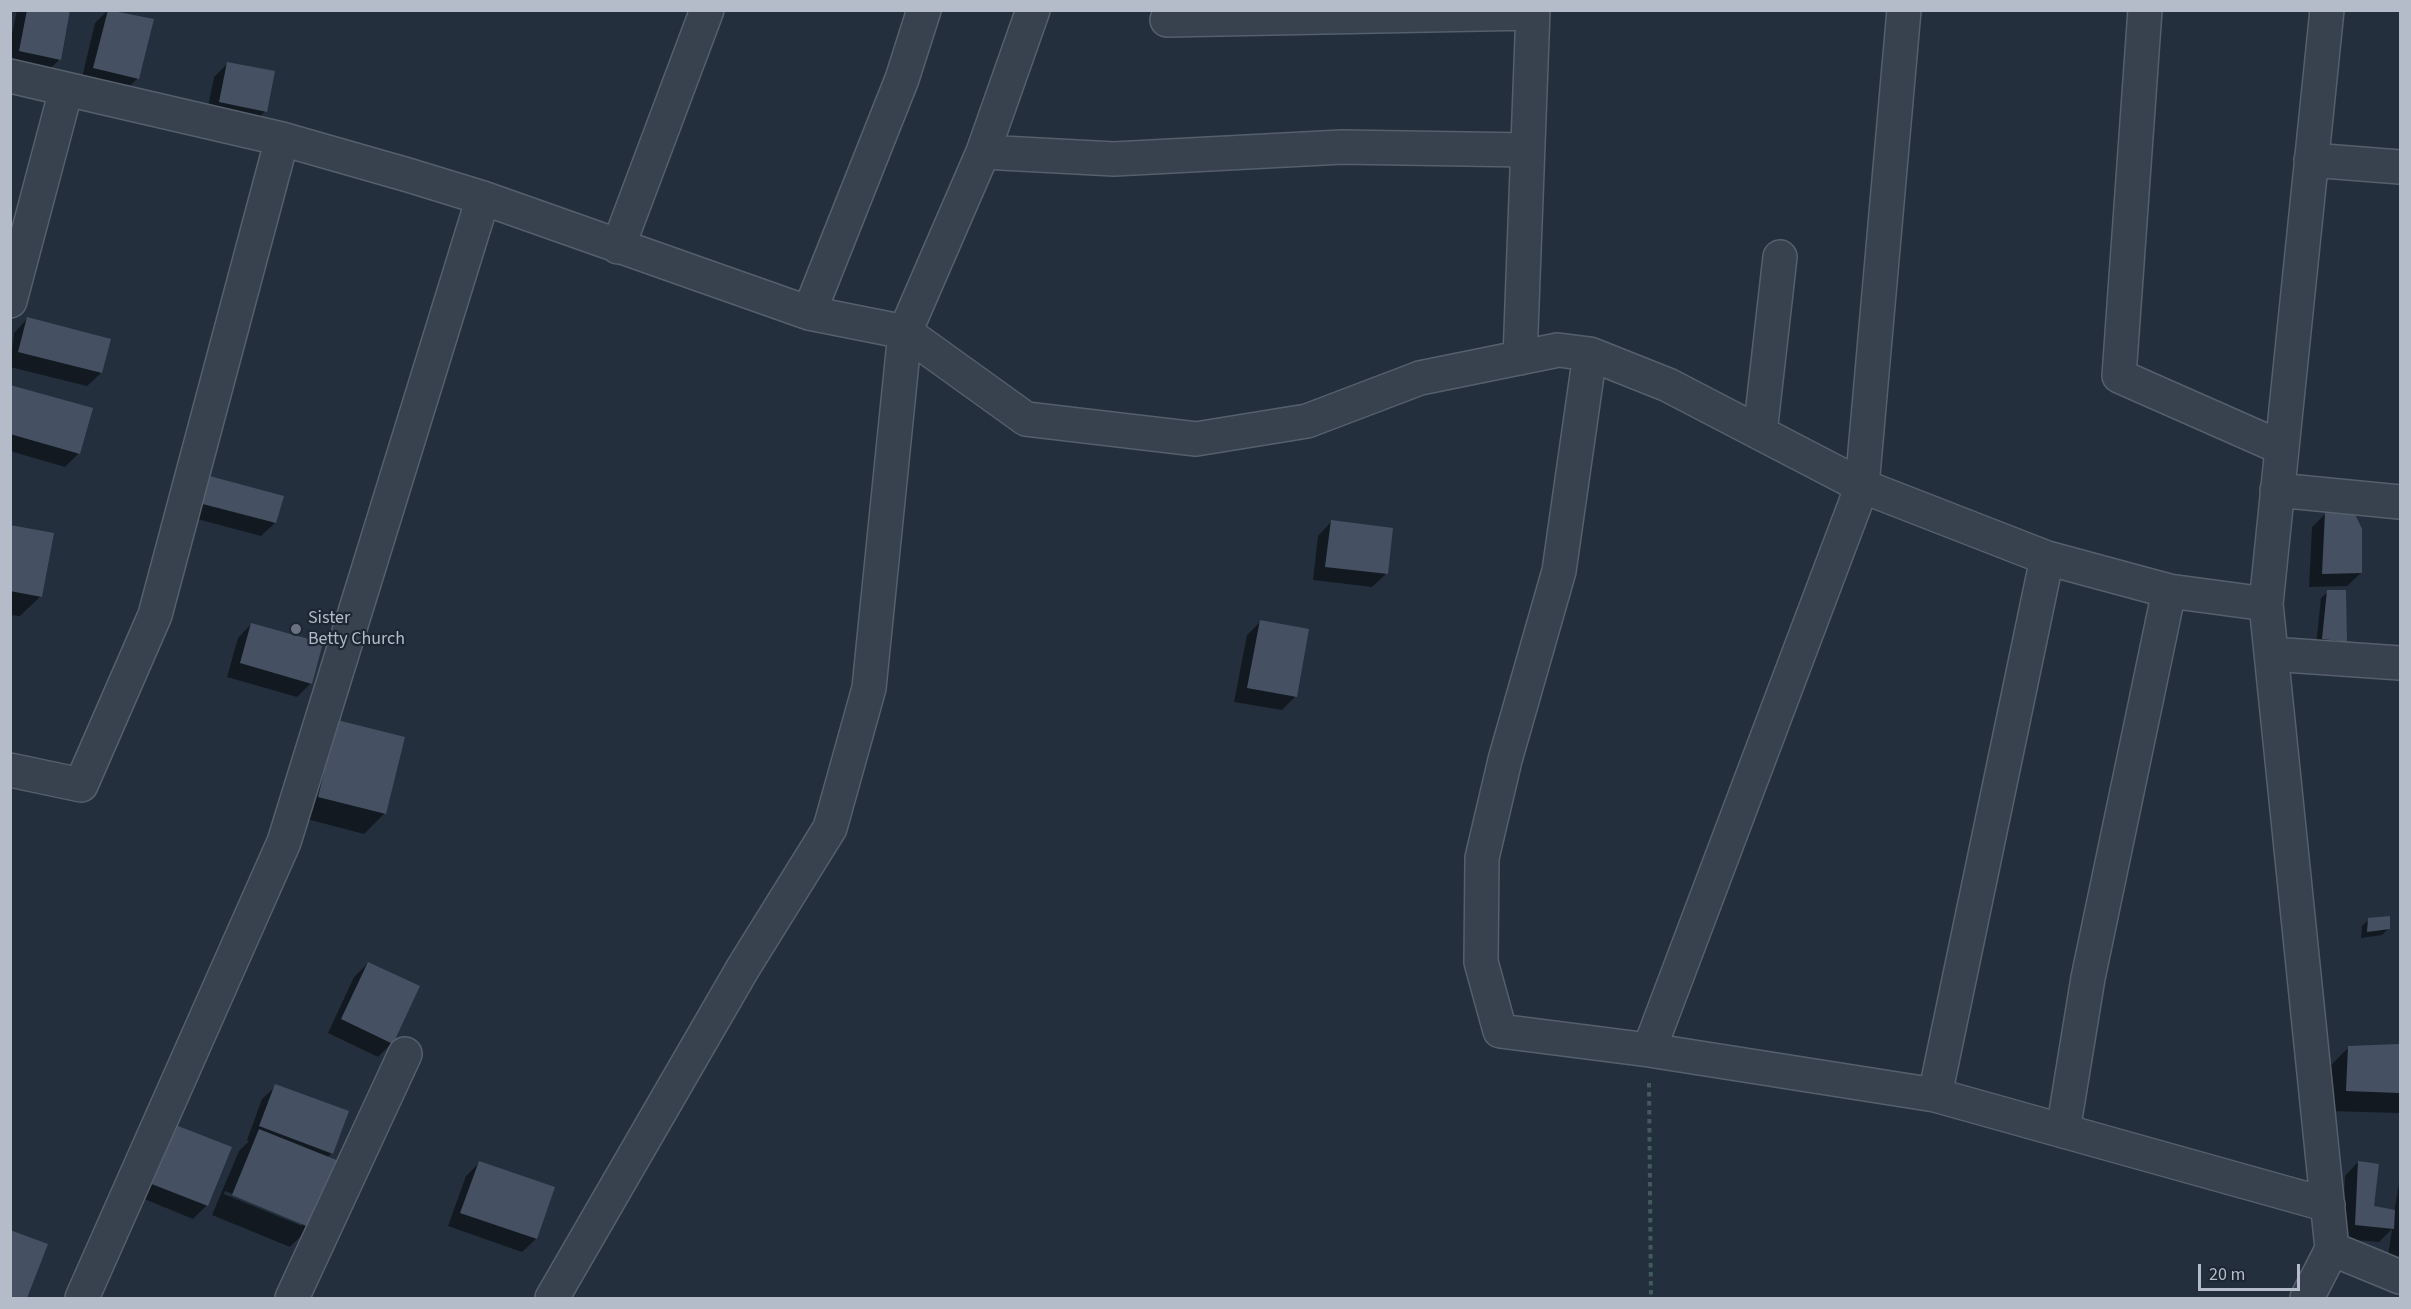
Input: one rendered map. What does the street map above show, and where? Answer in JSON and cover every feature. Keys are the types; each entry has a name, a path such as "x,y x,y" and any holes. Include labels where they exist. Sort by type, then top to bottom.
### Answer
{"street":[{"path":"618,247 707,10"},
{"path":"809,313 902,79 924,10"},
{"path":"552,1299 743,968 830,828 869,688 905,332 982,152 1033,10"},
{"path":"1649,1050 1862,486 1904,10"},
{"path":"2145,10 2119,376 2282,448"},
{"path":"2307,1299 2332,1249 2266,604 2326,11 2319,10"},
{"path":"1167,20 1533,12 1520,358"},
{"path":"10,76 282,139 483,198 809,313 905,332 1026,419 1196,439 1306,421 1420,378 1558,350 1590,354 1668,385 1862,486 2047,558 2169,591 2266,604"},
{"path":"10,301 66,90"},
{"path":"10,770 81,785 155,615 282,139"},
{"path":"982,152 1114,159 1342,147 1527,150"},
{"path":"2311,160 2400,167"},
{"path":"82,1299 284,842 483,198"},
{"path":"1760,433 1779,257"},
{"path":"1590,354 1559,571 1505,760 1482,858 1481,962 1500,1031 1649,1050 1935,1095 2328,1205"},
{"path":"2277,490 2400,502"},
{"path":"1935,1095 2047,558"},
{"path":"2063,1131 2088,978 2169,591"},
{"path":"2271,654 2400,663"},
{"path":"292,1299 405,1054"},
{"path":"2332,1249 2400,1277"}],"path":[{"path":"1649,1050 1651,1299"}],"building":[{"path":"27,10 70,10 61,60 19,51"},
{"path":"108,10 154,19 139,79 93,68"},
{"path":"227,62 275,71 267,112 219,102"},
{"path":"27,317 111,339 102,373 18,352"},
{"path":"10,385 93,408 80,454 10,434"},
{"path":"202,474 284,496 276,523 195,502"},
{"path":"2325,512 2354,512 2362,529 2362,573 2322,574"},
{"path":"1331,520 1393,528 1388,574 1325,567"},
{"path":"10,525 54,533 42,597 10,591"},
{"path":"2327,590 2346,590 2347,642 2322,639"},
{"path":"1260,620 1309,629 1297,697 1247,688"},
{"path":"251,623 323,643 312,684 240,663"},
{"path":"337,720 405,737 386,814 318,797"},
{"path":"2390,916 2390,929 2367,932 2368,918"},
{"path":"368,962 420,986 393,1044 341,1019"},
{"path":"2400,1044 2400,1093 2346,1091 2348,1046"},
{"path":"275,1084 349,1111 333,1154 259,1126"},
{"path":"173,1124 232,1147 208,1206 149,1183"},
{"path":"259,1129 339,1161 311,1228 232,1195"},
{"path":"479,1161 555,1187 537,1239 460,1213"},
{"path":"2358,1161 2379,1164 2374,1206 2395,1210 2394,1229 2355,1225"},
{"path":"10,1230 48,1244 27,1298 10,1298"}],"place":[{"name":"Sister Betty Church","path":"296,629"}]}
